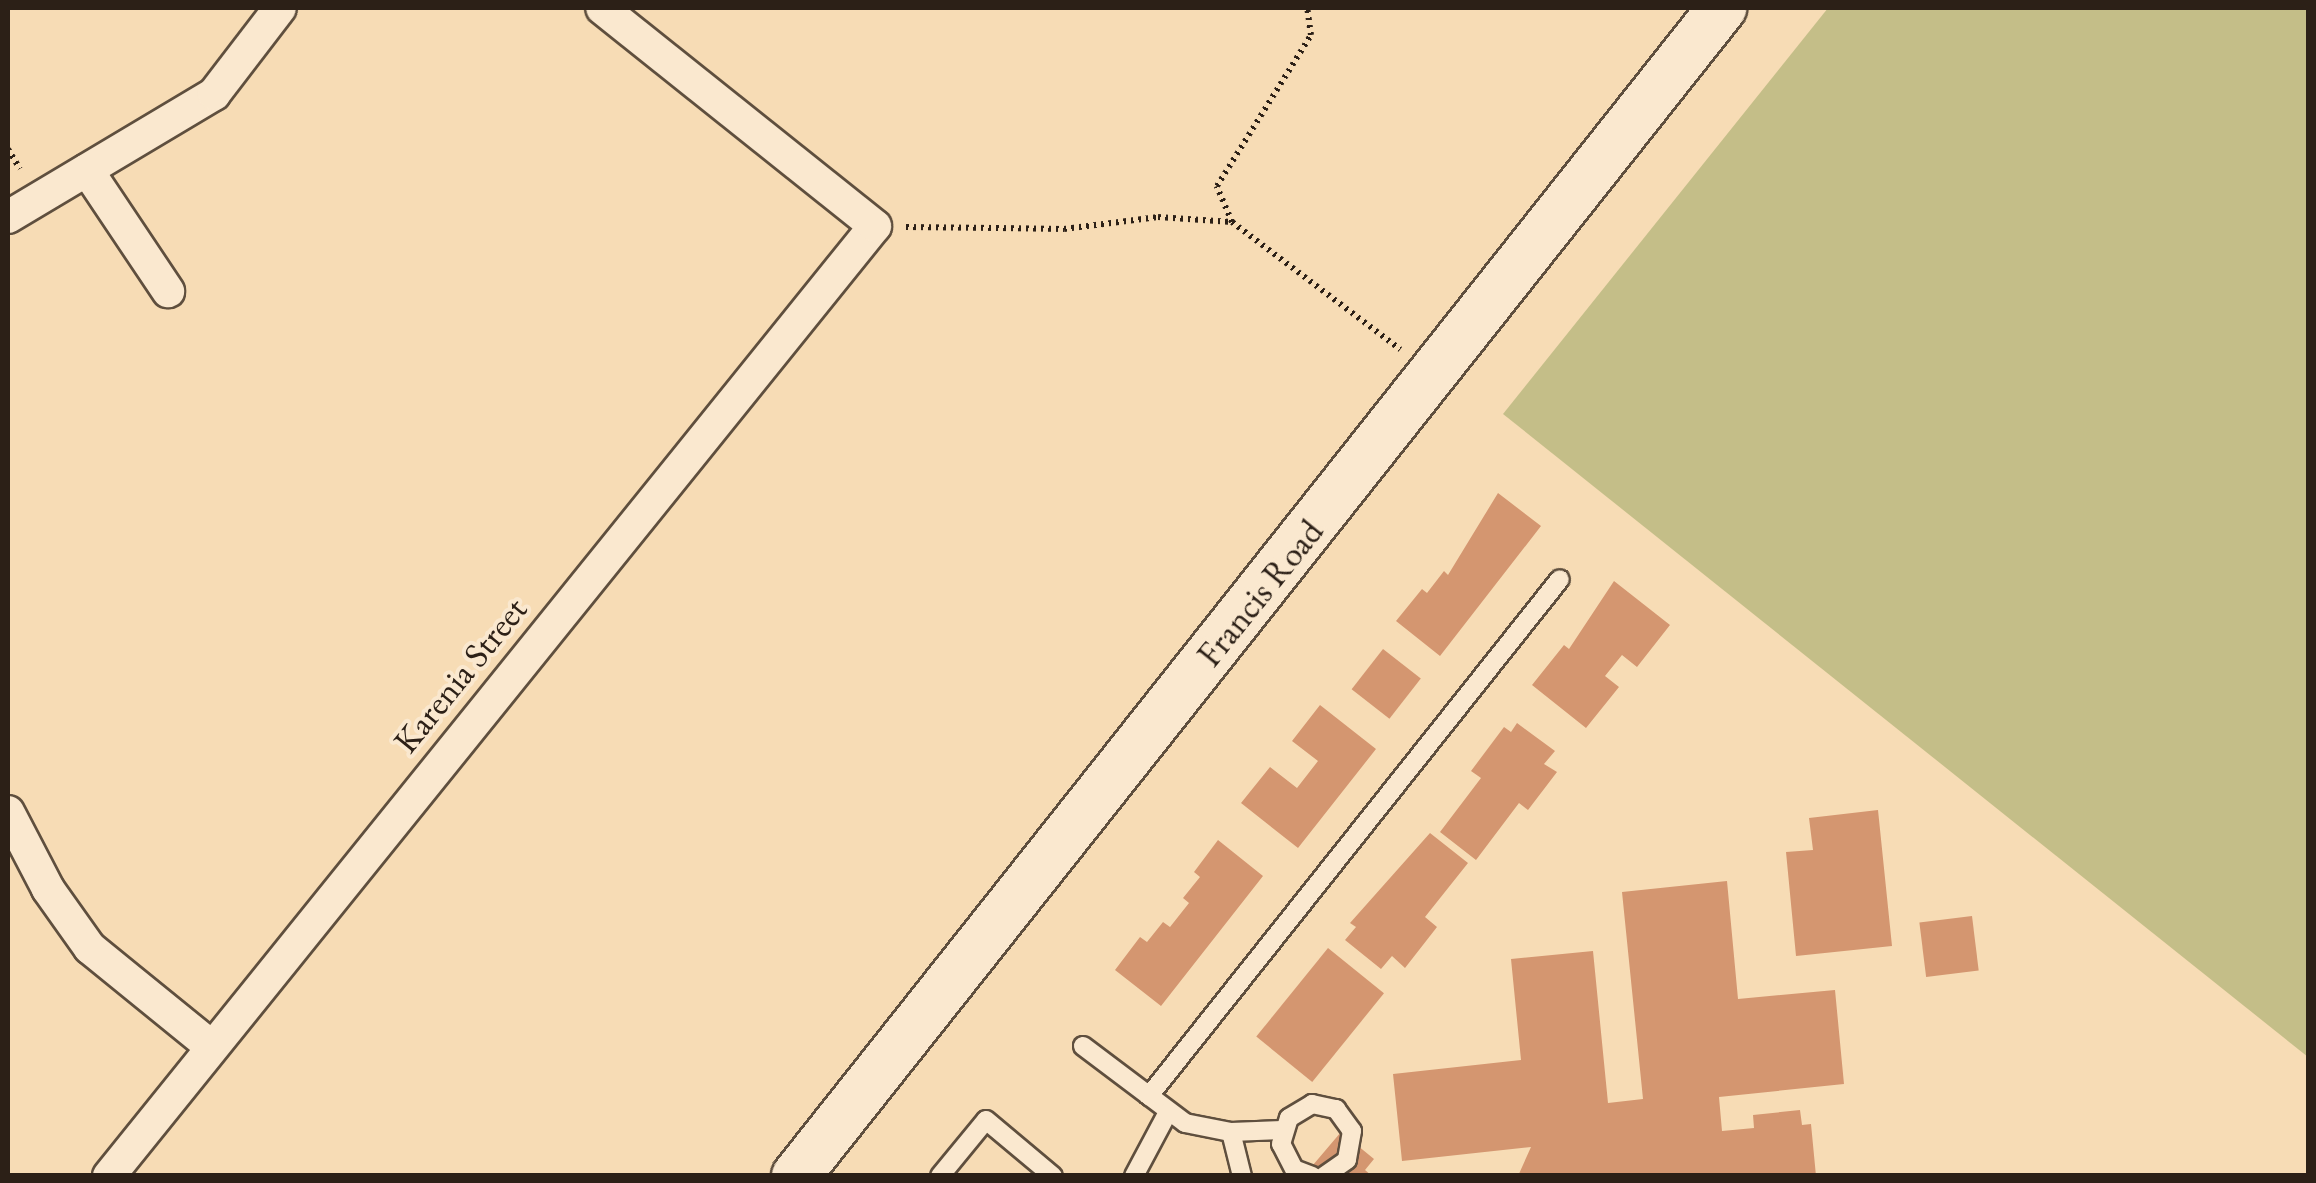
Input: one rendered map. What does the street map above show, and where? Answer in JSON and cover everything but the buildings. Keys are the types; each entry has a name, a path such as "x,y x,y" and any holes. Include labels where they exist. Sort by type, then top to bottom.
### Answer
{"main road":[{"name":"Francis Road","path":"796,1176 1722,8"}],"street":[{"path":"8,217 214,94 280,8"},
{"path":"602,8 875,226"},
{"path":"87,170 168,291"},
{"name":"Karenia Street","path":"109,1176 875,226"},
{"path":"8,812 48,890 90,948 212,1047"}],"lane":[{"path":"1148,1096 1560,579"},
{"path":"1083,1046 1168,1112 1201,1128 1231,1132 1282,1130"},
{"path":"1312,1176 1285,1158 1282,1130 1300,1108 1312,1104 1345,1118 1353,1146 1347,1160 1324,1176"},
{"path":"1134,1176 1168,1112"},
{"path":"940,1176 986,1120 1053,1176"},
{"path":"1231,1132 1242,1176"}],"path":[{"path":"1232,222 1216,186 1311,35 1307,8"},
{"path":"875,226 1064,230 1158,217 1232,222 1302,269 1432,376"}],"shaded area":[{"path":"1828,8 2308,8 2308,1057 1503,414"}]}
